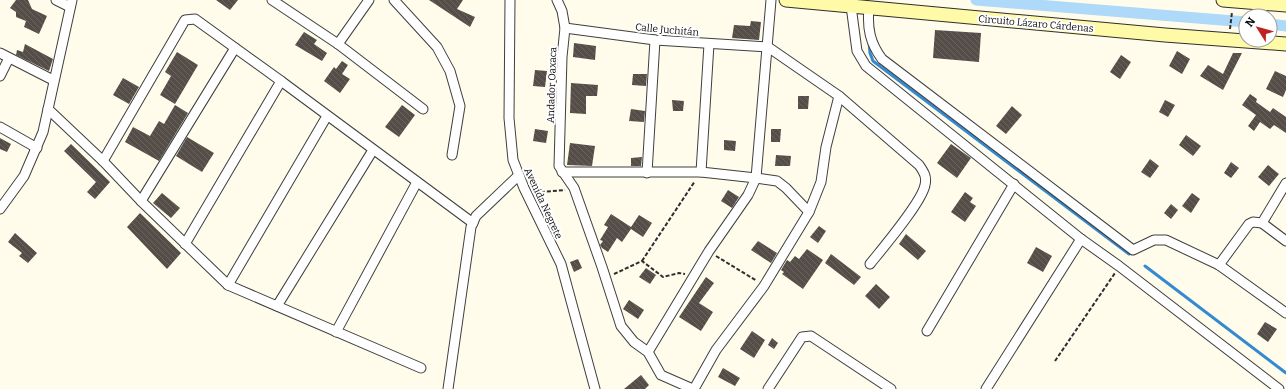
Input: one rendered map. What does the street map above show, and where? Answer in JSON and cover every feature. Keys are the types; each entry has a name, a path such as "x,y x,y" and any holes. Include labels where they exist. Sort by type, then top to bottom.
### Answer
{"street":[{"path":"2,205 24,176 37,148 48,109 53,80 71,3 56,0"},
{"path":"272,0 338,44 423,109"},
{"path":"338,44 368,0"},
{"path":"394,0 436,47 450,71 460,106 452,155"},
{"name":"Avenida Negrete","path":"510,0 509,118 513,160 524,188 561,264 596,388"},
{"name":"Andador Oaxaca","path":"557,0 562,10 565,28 562,57 559,166 562,172"},
{"path":"648,352 709,251 748,195 756,178 771,0"},
{"name":"Circuito Lázaro Cárdenas","path":"786,0 1286,44"},
{"path":"1223,0 1286,5"},
{"path":"851,6 857,51 866,66 1081,239 1119,266 1279,389"},
{"path":"869,8 867,25 874,48 882,58 1132,250 1154,240 1166,240 1219,264 1286,313"},
{"path":"103,160 186,20 195,19 473,223"},
{"name":"Calle Juchitán","path":"565,28 655,40 768,47"},
{"path":"647,173 655,40"},
{"path":"701,172 709,44"},
{"path":"768,47 839,96 919,165 924,172 926,180 921,197 870,264"},
{"path":"141,201 235,48"},
{"path":"0,53 53,80"},
{"path":"0,76 9,58"},
{"path":"186,244 280,81"},
{"path":"562,172 574,188 621,326 634,342 648,352 661,374 693,389 716,350 764,286 809,212 821,182 826,147 839,96"},
{"path":"48,109 103,160 141,201 228,285 421,368"},
{"path":"228,285 327,116"},
{"path":"0,127 37,148"},
{"path":"277,306 374,150"},
{"path":"562,172 701,172 777,181 809,212"},
{"path":"448,389 473,223 476,216 519,175"},
{"path":"336,332 417,182"},
{"path":"1262,223 1286,183"},
{"path":"927,331 1014,184"},
{"path":"1219,264 1249,224 1253,222 1262,223 1286,241"},
{"path":"986,389 1081,239"},
{"path":"768,389 802,337 811,336 891,389"}],"path":[{"path":"1230,29 1232,16"},
{"path":"605,278 642,262 701,172"},
{"path":"524,188 542,192 574,188"},
{"path":"709,251 764,286"},
{"path":"642,262 664,277 679,273 694,276"},
{"path":"1055,362 1119,266"}],"building":[{"path":"16,0 28,0 32,9 47,16 39,34 24,27 26,21 16,17 16,12 10,8"},
{"path":"216,0 238,0 230,10"},
{"path":"429,0 463,0 457,9 475,17 470,27"},
{"path":"751,21 761,22 759,40 732,38 734,25 750,26"},
{"path":"935,30 981,33 979,62 933,58"},
{"path":"304,32 317,40 314,44 327,53 322,61 295,45"},
{"path":"574,43 596,46 595,60 573,57"},
{"path":"25,44 53,59 49,71 16,55 17,50 23,52"},
{"path":"1177,51 1190,59 1182,74 1169,66"},
{"path":"177,52 198,65 175,104 160,95 171,76 165,72"},
{"path":"1233,53 1242,53 1223,90 1200,76 1208,65 1223,74"},
{"path":"1121,55 1131,62 1120,79 1110,72"},
{"path":"342,61 348,65 342,74 350,79 340,93 324,81 334,67 336,69"},
{"path":"535,70 547,71 545,87 533,86"},
{"path":"1275,71 1286,76 1286,90 1283,97 1266,89"},
{"path":"633,74 647,74 646,86 632,85"},
{"path":"123,78 139,87 129,104 113,95"},
{"path":"571,83 598,85 597,96 586,96 586,114 570,113"},
{"path":"1250,94 1257,99 1256,102 1270,112 1273,108 1286,117 1286,133 1274,125 1270,129 1260,122 1254,131 1248,126 1256,115 1242,105"},
{"path":"798,96 809,96 808,109 798,109"},
{"path":"672,100 684,101 683,111 673,111"},
{"path":"1165,100 1175,105 1168,117 1159,112"},
{"path":"175,105 188,113 159,161 125,142 133,127 150,136 159,121 164,124"},
{"path":"402,105 415,115 399,137 385,127"},
{"path":"1012,106 1022,115 1006,134 996,126"},
{"path":"631,109 645,111 644,122 629,121"},
{"path":"535,129 548,131 546,143 533,141"},
{"path":"771,129 781,129 780,142 771,142"},
{"path":"1186,135 1201,146 1193,156 1179,145"},
{"path":"187,137 214,153 202,172 176,156"},
{"path":"0,138 11,144 7,152 0,149"},
{"path":"724,140 736,141 735,151 724,150"},
{"path":"570,143 595,146 592,166 567,165"},
{"path":"71,144 110,182 95,199 87,192 96,182 64,151"},
{"path":"951,144 971,158 957,178 937,163"},
{"path":"776,155 791,156 790,166 775,166"},
{"path":"642,157 641,166 631,166 631,158"},
{"path":"1150,159 1159,166 1150,178 1141,172"},
{"path":"1231,162 1239,168 1231,178 1224,173"},
{"path":"1268,165 1279,174 1269,186 1258,177"},
{"path":"728,190 739,197 732,208 721,201"},
{"path":"965,192 973,198 970,202 976,206 965,222 951,212"},
{"path":"162,193 180,208 171,218 153,203"},
{"path":"1192,193 1200,199 1191,213 1182,206"},
{"path":"1171,204 1178,210 1171,219 1164,213"},
{"path":"140,213 181,253 167,269 127,227"},
{"path":"611,214 631,227 639,215 652,223 643,237 631,229 622,242 617,238 608,252 600,245 603,241 600,240 608,227 604,225"},
{"path":"819,226 826,231 818,243 810,237"},
{"path":"15,233 37,253 28,263 19,256 22,253 8,242"},
{"path":"906,234 926,251 918,260 899,244"},
{"path":"758,241 777,253 771,263 751,250"},
{"path":"1036,247 1052,256 1043,272 1027,263"},
{"path":"807,249 823,260 803,289 782,274 784,272 781,270 787,260 790,262 795,256 799,259"},
{"path":"831,254 861,277 854,285 825,263"},
{"path":"578,259 582,268 574,272 570,262"},
{"path":"646,268 656,275 650,284 639,277"},
{"path":"706,277 714,283 699,303 713,312 701,331 679,317"},
{"path":"876,284 890,297 879,309 865,296"},
{"path":"629,300 644,310 638,319 623,309"},
{"path":"1265,322 1277,329 1268,342 1257,334"},
{"path":"752,331 765,340 754,358 740,349"},
{"path":"772,338 778,343 774,349 768,345"},
{"path":"723,368 740,378 735,386 718,377"},
{"path":"641,375 649,385 645,389 624,389"}],"waterway":[{"path":"976,0 1238,21"},
{"path":"1278,25 1286,26"},
{"path":"869,42 870,53 873,61 1129,254"},
{"path":"1145,266 1286,373"}]}
